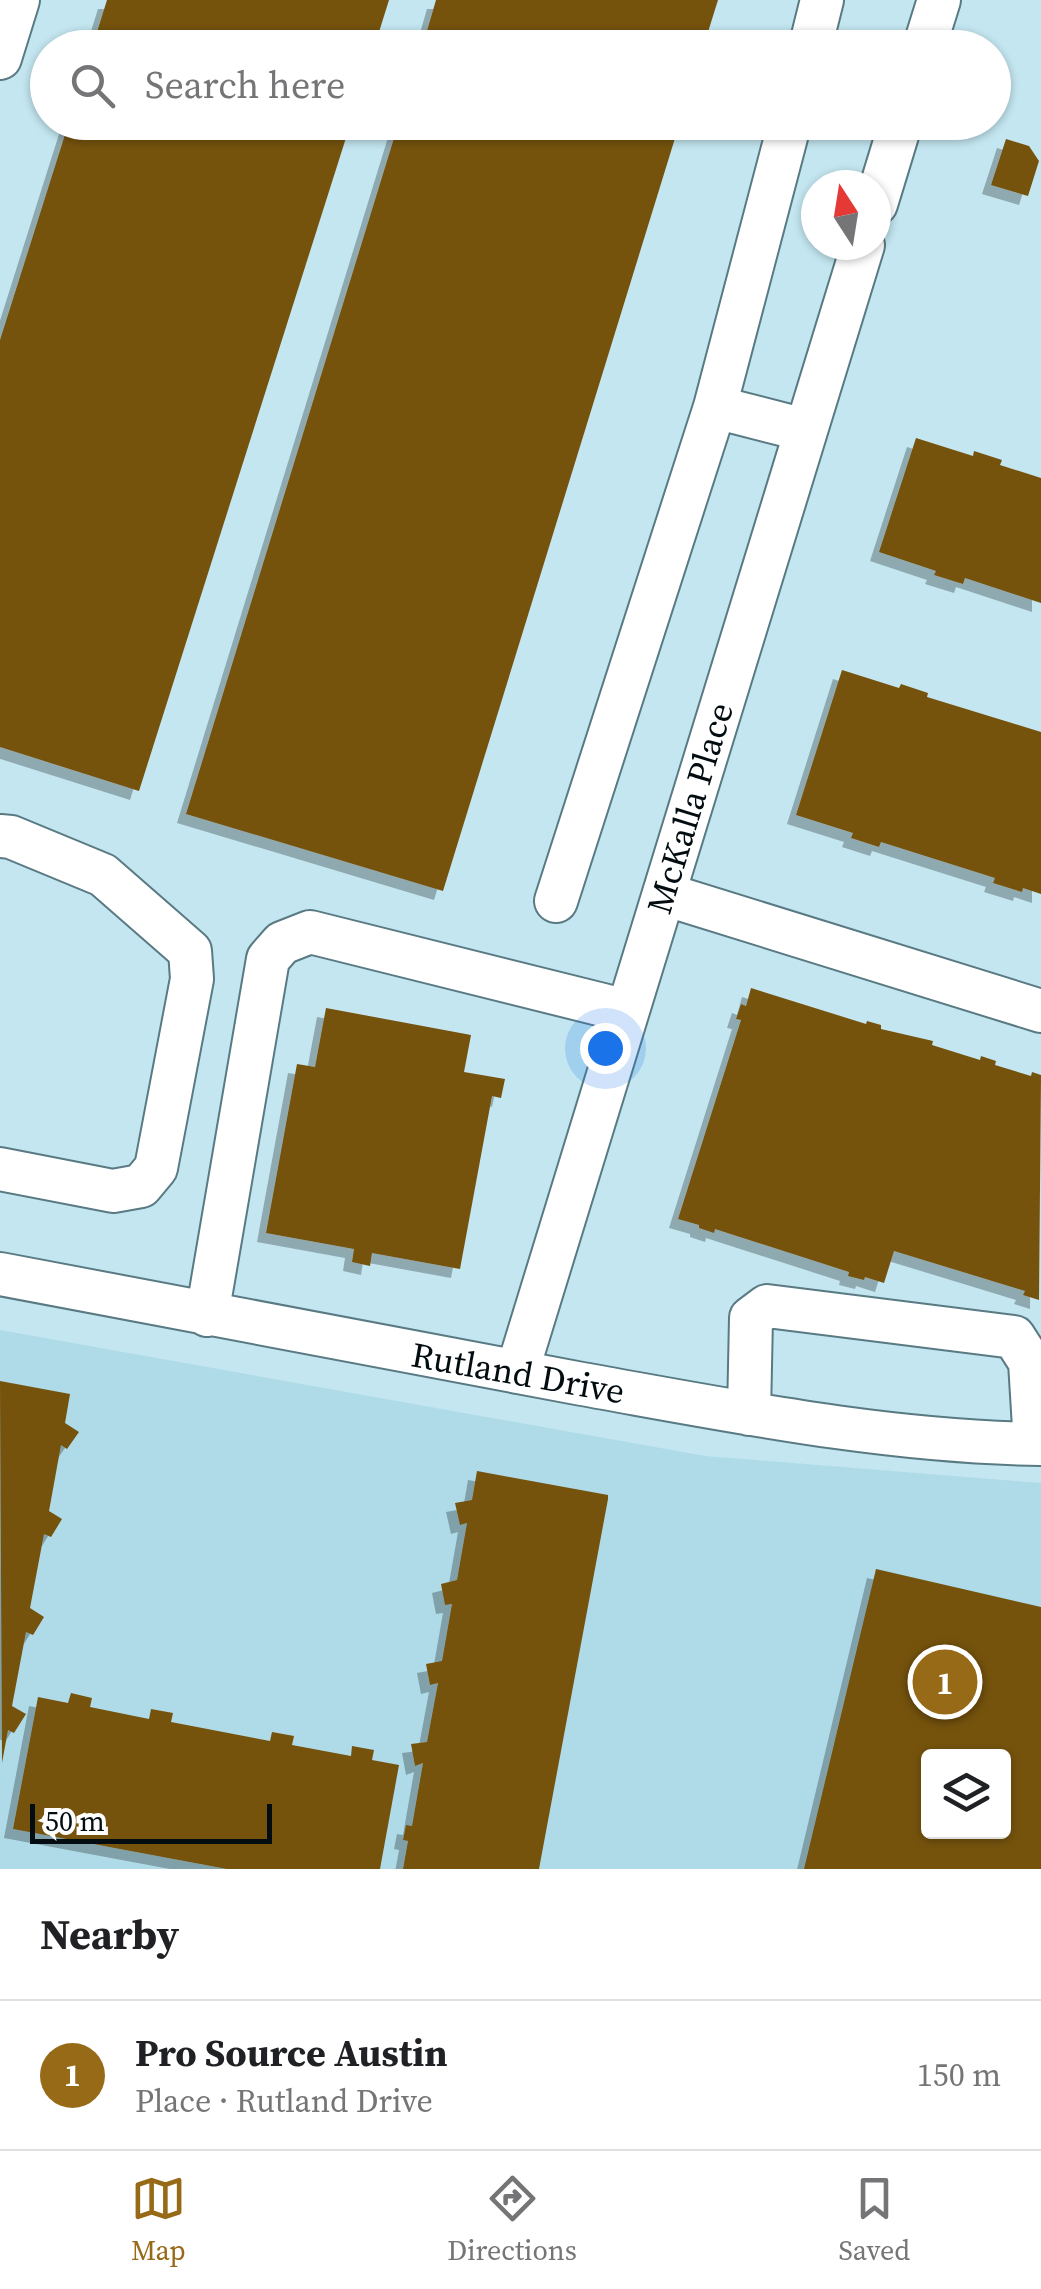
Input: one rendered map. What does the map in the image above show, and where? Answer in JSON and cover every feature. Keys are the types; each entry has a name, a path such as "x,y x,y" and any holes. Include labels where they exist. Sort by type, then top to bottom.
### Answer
{"street":[{"path":"0,58 18,0"},
{"path":"814,30 822,0"},
{"path":"930,30 939,0"},
{"path":"556,901 716,407 785,140"},
{"path":"886,170 896,140"},
{"name":"McKalla Place","path":"517,1372 858,260"},
{"path":"716,407 804,430"},
{"path":"0,836 103,875 190,951 192,980 156,1168 141,1186 113,1191 0,1170"},
{"path":"664,894 1041,1012"},
{"path":"207,1315 268,959 282,943 310,932 627,1011"},
{"name":"Rutland Drive","path":"0,1274 748,1414 866,1431 1038,1444"},
{"path":"748,1414 751,1318 767,1306 1014,1337 1030,1362 1038,1444"}],"shaded area":[{"path":"0,1330 705,1456 1041,1483 1041,1869 0,1869"}],"building":[{"path":"107,0 389,0 380,30 98,30"},
{"path":"436,0 718,0 709,30 427,30"},
{"path":"63,140 345,140 139,791 0,747 0,340"},
{"path":"393,140 674,140 443,891 186,814"},
{"path":"1006,140 1029,146 1039,161 1028,196 991,185"},
{"path":"916,438 973,456 974,451 1002,460 1000,465 1041,478 1041,603 965,578 963,584 934,575 936,571 879,552"},
{"path":"842,670 899,688 901,684 928,693 927,697 1041,732 1041,894 993,883 995,878 881,842 879,847 851,838 853,833 796,815"},
{"path":"751,988 866,1024 867,1021 881,1025 881,1029 933,1041 932,1045 980,1060 981,1056 996,1061 995,1065 1031,1076 1032,1072 1041,1075 1039,1300 1023,1295 1025,1291 894,1251 884,1283 865,1277 864,1280 678,1219 741,1020 736,1019 741,1004 746,1006"},
{"path":"326,1008 471,1035 464,1072 505,1079 501,1098 492,1096 460,1269 372,1253 370,1266 352,1262 354,1249 266,1233 297,1064 315,1067"},
{"path":"0,1381 70,1394 65,1423 79,1432 67,1449 61,1445 49,1511 62,1519 51,1537 44,1534 30,1608 44,1617 33,1635 26,1632 12,1706 26,1714 14,1733 8,1730 2,1763"},
{"path":"477,1471 608,1495 608,1499 539,1869 403,1869 408,1841 403,1840 406,1825 412,1826 423,1763 415,1766 411,1744 427,1742 438,1683 430,1685 426,1664 442,1661 452,1604 445,1605 441,1584 457,1580 467,1523 460,1525 455,1503 472,1500"},
{"path":"876,1569 1041,1607 1041,1869 804,1869"},
{"path":"71,1693 92,1698 90,1707 149,1719 151,1709 173,1713 171,1722 270,1741 272,1732 294,1736 292,1745 351,1756 352,1746 374,1750 372,1760 399,1765 380,1869 227,1869 13,1829 38,1697 68,1703"}],"place":[{"name":"Pro Source Austin","path":"945,1682"}]}
